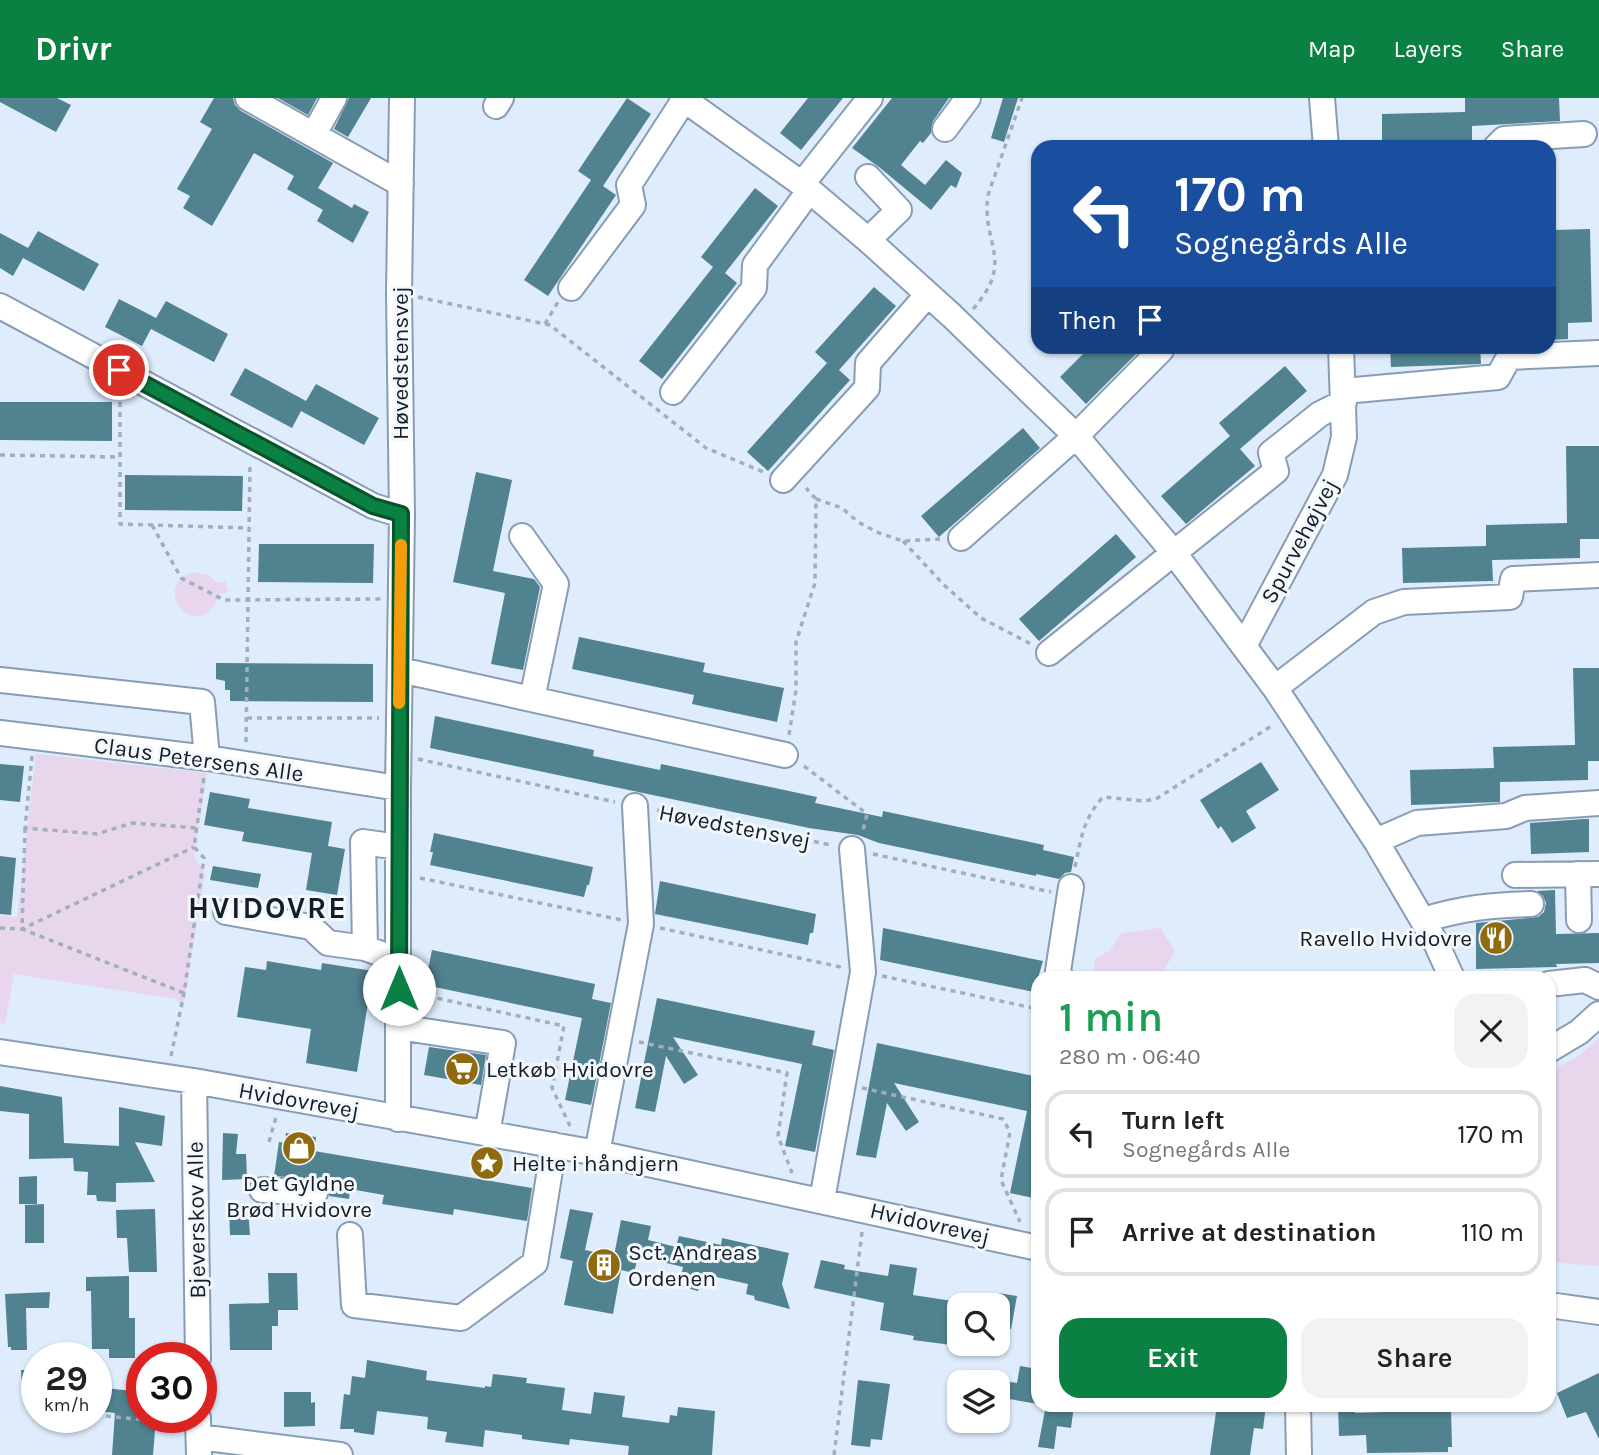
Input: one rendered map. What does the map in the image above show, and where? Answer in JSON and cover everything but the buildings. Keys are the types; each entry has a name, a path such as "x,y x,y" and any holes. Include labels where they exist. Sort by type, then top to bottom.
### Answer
{"street":[{"path":"248,98 401,184"},
{"path":"314,134 334,98"},
{"name":"Høvedstensvej","path":"398,1119 401,514 399,293 402,98"},
{"path":"673,393 754,288 755,265 805,188 870,98"},
{"path":"945,129 968,98"},
{"path":"1322,98 1325,140"},
{"path":"572,288 633,205 629,185 683,99 805,188 869,240 1076,436 1174,553 1275,688 1376,841 1436,943 1449,971"},
{"path":"1503,140 1584,134"},
{"path":"868,177 899,210 869,240"},
{"path":"783,480 867,388 868,363 928,294"},
{"path":"0,306 373,506 401,514"},
{"path":"1049,653 1276,471 1271,453 1344,397 1498,377 1509,357 1598,353"},
{"path":"961,538 1076,436 1156,354"},
{"name":"Spurvehøjvej","path":"1244,646 1335,475 1344,436 1341,354"},
{"path":"522,536 556,584 532,699"},
{"path":"1275,688 1374,612 1404,602 1510,597 1513,579 1599,575"},
{"path":"400,670 785,755"},
{"path":"0,680 202,702 207,758"},
{"name":"Claus Petersens Alle","path":"0,733 207,758 398,788"},
{"path":"1376,841 1417,823 1506,816 1525,808 1599,803"},
{"path":"597,1153 641,924 635,806"},
{"path":"365,948 363,842 398,847"},
{"path":"811,1197 842,1084 863,972 855,850"},
{"path":"1515,875 1588,874 1579,920"},
{"path":"1058,971 1071,887"},
{"path":"1423,920 1459,909 1531,904"},
{"path":"226,912 311,927 328,943 365,948 398,961"},
{"path":"1556,983 1586,980 1599,987"},
{"path":"1557,1045 1599,1014"},
{"path":"398,1027 503,1043 487,1134"},
{"path":"1557,1045 1599,1040"},
{"name":"Hvidovrevej","path":"0,1052 194,1081 597,1153 1031,1246"},
{"name":"Bjeverskov Alle","path":"194,1081 198,1342"},
{"path":"350,1235 354,1305 461,1318 535,1263 554,1145"},
{"path":"262,1190 315,1193"},
{"path":"1556,1307 1599,1312"},
{"path":"1298,1412 1299,1455"},
{"path":"199,1433 340,1455"}],"path":[{"path":"959,323 987,290 995,272 995,252 986,207 1022,98"},
{"path":"399,293 550,325 706,448 783,480 805,486 816,499 842,508 858,522 879,533 903,541 961,538"},
{"path":"119,370 121,524 249,528"},
{"path":"245,764 250,440"},
{"path":"0,455 120,457"},
{"path":"816,499 815,583 796,642 796,690 785,755 791,756 867,814 855,850"},
{"path":"152,525 181,578 224,600 400,599"},
{"path":"903,541 943,584 981,618 1049,653"},
{"path":"1071,887 1082,832 1090,811 1103,797 1143,801 1156,799 1291,714"},
{"path":"246,719 399,718"},
{"path":"22,929 25,828 33,737"},
{"name":"Høvedstensvej","path":"398,755 1059,894 1071,887"},
{"path":"166,1077 184,993 204,858 194,846 207,758"},
{"path":"25,828 97,834 132,822 197,828"},
{"path":"22,929 194,846"},
{"path":"399,873 1031,1008"},
{"path":"0,928 22,929 184,993"},
{"path":"619,1038 787,1073 778,1136 811,1197"},
{"path":"842,1084 1003,1119 1010,1132 1000,1180 1031,1239"},
{"path":"269,1142 281,1097"},
{"path":"834,1455 865,1209"}],"shaded area":[{"path":"193,572 208,575 217,583 225,581 228,592 220,594 211,609 201,616 191,615 182,609 176,600 175,590 180,580"},
{"path":"36,754 207,773 194,857 205,872 183,1009 176,999 14,974 5,1024 0,1023 0,916 17,917"},
{"path":"1160,928 1175,951 1163,971 1095,971 1094,960 1110,950 1122,933"},
{"path":"1599,1038 1599,1266 1556,1263 1556,1068 1579,1056"}],"slow traffic":[{"path":"399,703 401,545"}],"place":[{"name":"Ravello Hvidovre","path":"1496,938"},
{"name":"Letkøb Hvidovre","path":"462,1069"},
{"name":"Det Gyldne Brød Hvidovre","path":"299,1148"},
{"name":"Helte i håndjern","path":"487,1163"},
{"name":"Sct. Andreas Ordenen","path":"604,1265"}],"district":[{"name":"HVIDOVRE","path":"268,908"}],"route":[{"path":"119,370 373,506 401,514 399,989"}]}
